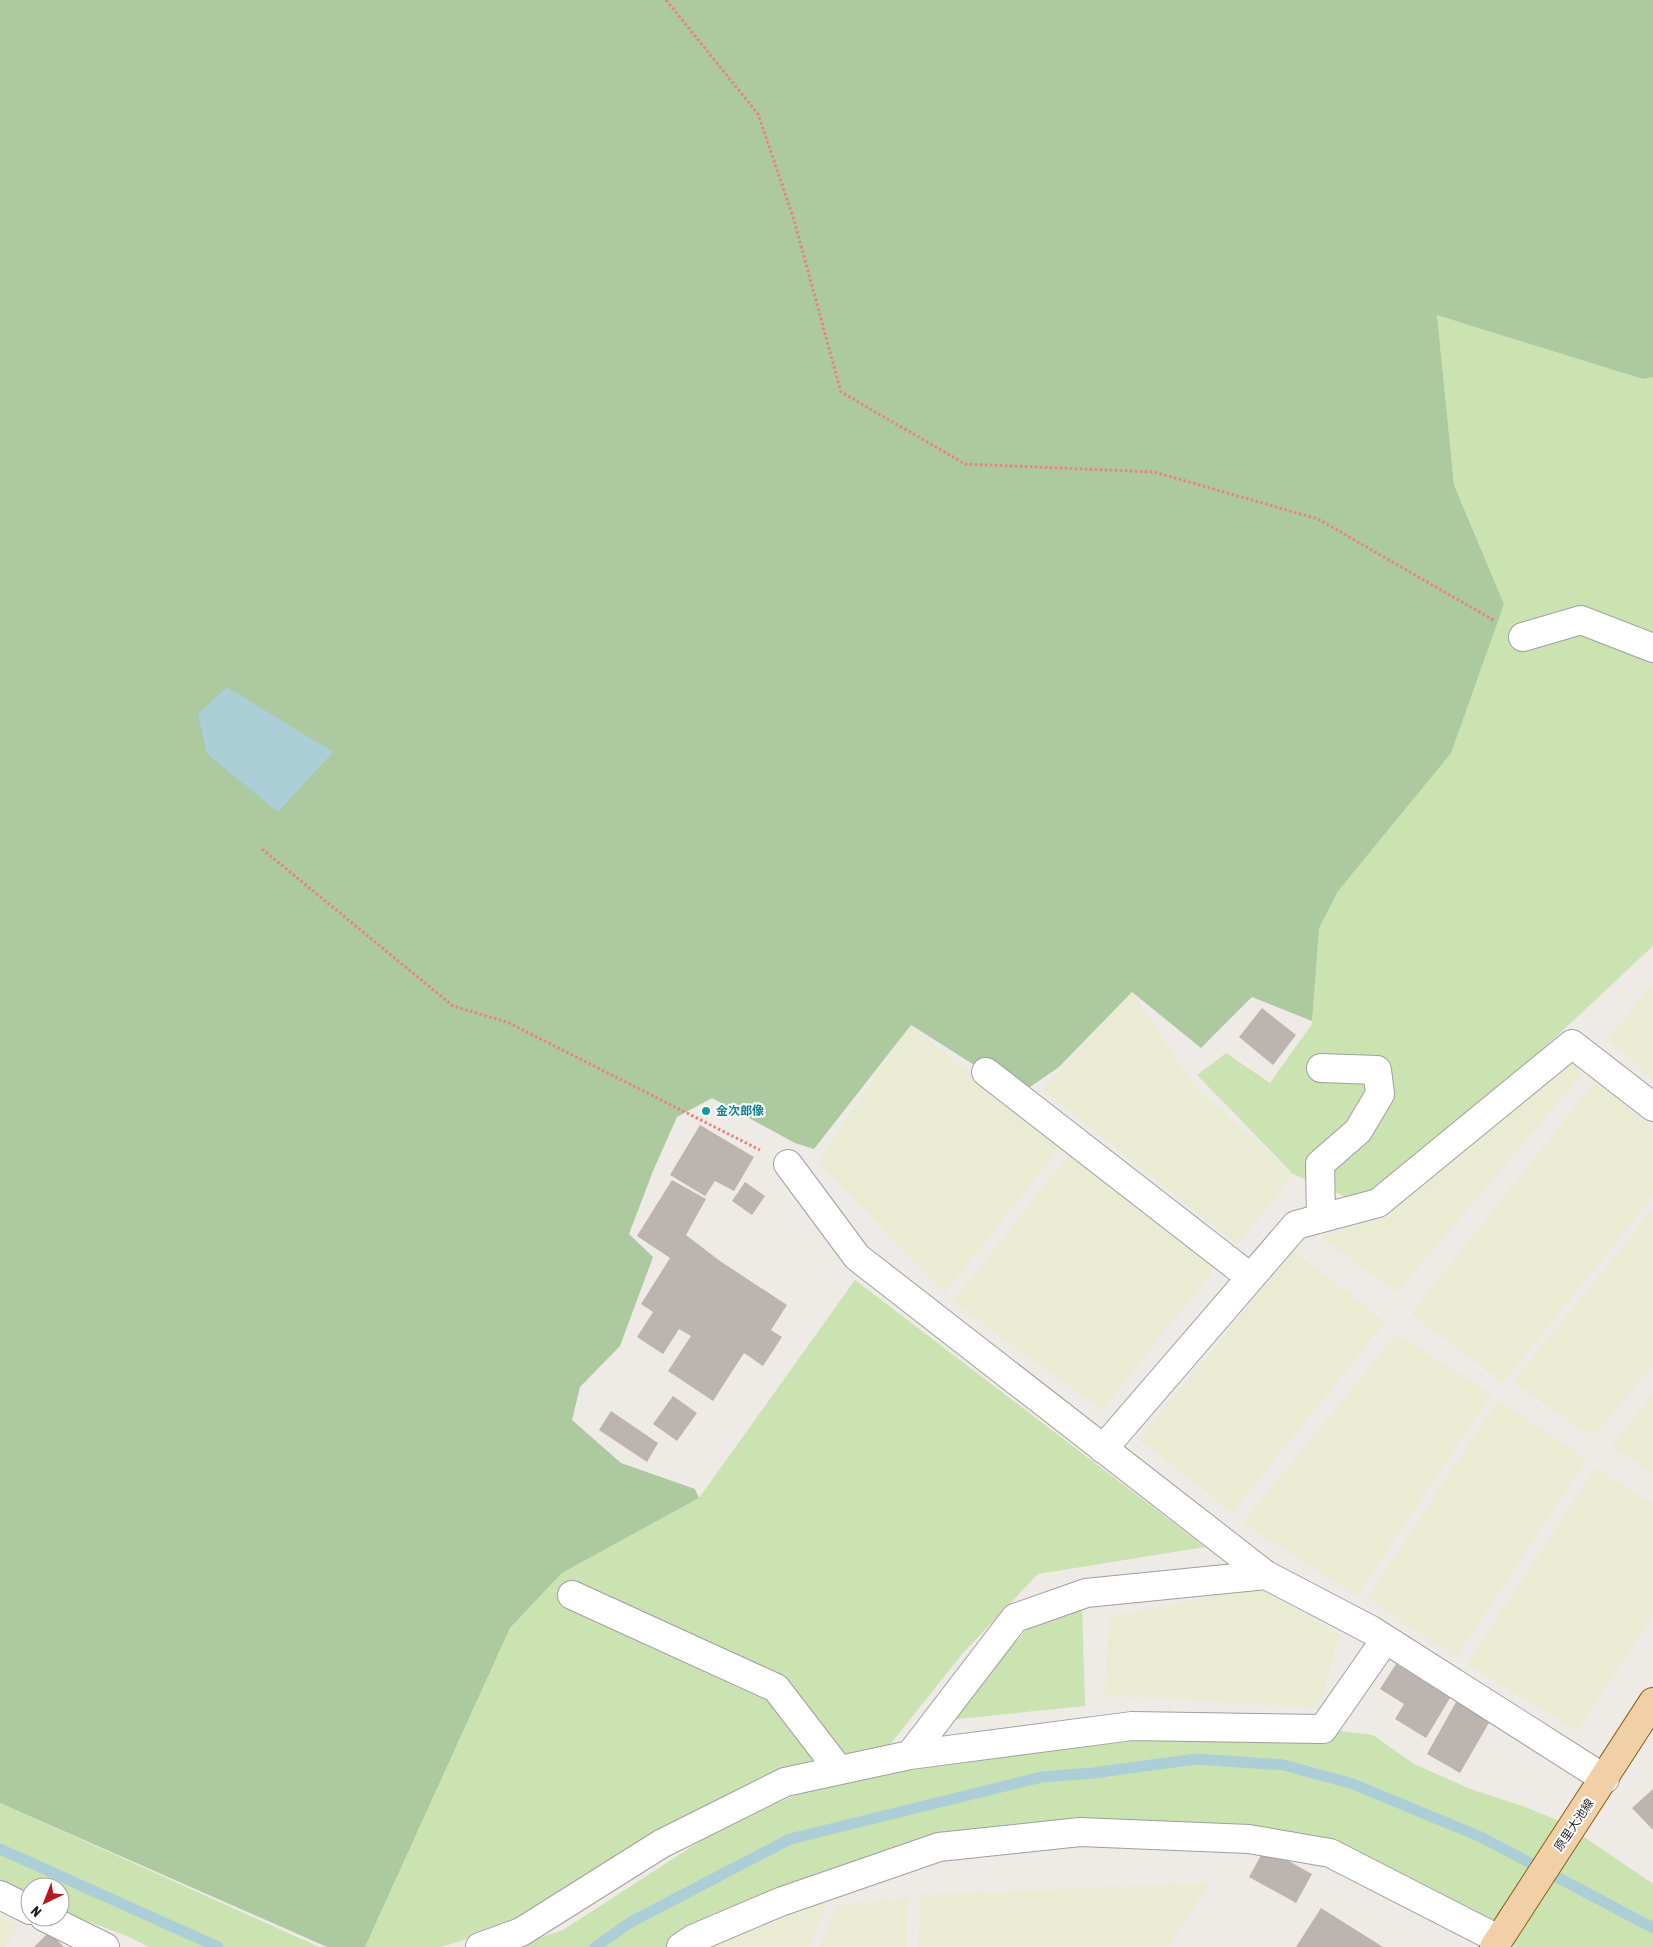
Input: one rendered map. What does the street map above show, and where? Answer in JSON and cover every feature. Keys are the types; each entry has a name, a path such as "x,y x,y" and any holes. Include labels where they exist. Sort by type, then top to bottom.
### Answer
{"main road":[{"name":"原里大池線","path":"1500,1936 1653,1702"}],"street":[{"path":"1523,637 1581,620 1653,648"},
{"path":"1103,1449 1296,1225 1378,1203 1572,1044 1653,1107"},
{"path":"1321,1068 1376,1070 1380,1094 1358,1131 1320,1164 1322,1218"},
{"path":"986,1072 1250,1277"},
{"path":"788,1164 856,1257 1266,1575 1385,1640 1604,1779"},
{"path":"910,1755 1015,1618 1086,1593 1266,1575"},
{"path":"572,1595 776,1688 839,1770"},
{"path":"480,1947 521,1932 660,1844 785,1782 910,1755 1132,1726 1323,1729 1385,1640"},
{"path":"681,1947 694,1938 780,1902 939,1847 1080,1832 1249,1839 1330,1852 1500,1936"},
{"path":"0,1895 20,1905"},
{"path":"64,1927 105,1947"}],"path":[{"path":"666,0 758,114 794,220 841,392 965,464 1154,472 1318,519 1523,637"},
{"path":"262,850 453,1006 507,1022 788,1164"}],"green space":[{"path":"0,0 1653,0 1653,377 1643,379 1437,315 1454,485 1504,604 1451,753 1338,891 1319,928 1312,1021 1252,997 1201,1048 1132,992 1059,1067 1020,1094 911,1025 814,1149 795,1143 712,1098 677,1117 653,1171 629,1234 653,1257 620,1346 580,1387 572,1420 621,1463 695,1489 699,1498 562,1573 510,1628 365,1947 327,1947 0,1803"},
{"path":"1437,315 1529,338 1642,379 1653,377 1653,946 1451,1135 1362,1204 1293,1174 1197,1075 1226,1053 1270,1083 1312,1024 1308,966 1324,907 1504,604 1454,485"},
{"path":"1653,982 1653,1080 1608,1040"},
{"path":"1132,992 1193,1085 1293,1174 1237,1245 1043,1089"},
{"path":"910,1025 1060,1147 945,1292 818,1163"},
{"path":"1560,1047 1582,1074 1397,1292 1320,1237 1344,1228 1379,1220"},
{"path":"1596,1081 1653,1129 1653,1196 1503,1382 1411,1314"},
{"path":"1073,1150 1219,1263 1102,1410 953,1302"},
{"path":"1653,1210 1653,1365 1593,1437 1513,1382"},
{"path":"1294,1251 1385,1322 1232,1512 1139,1439"},
{"path":"855,1280 1205,1547 1038,1574 963,1653 888,1747 546,1904 496,1930 441,1947 365,1947 510,1628 562,1573 699,1498"},
{"path":"1397,1334 1491,1394 1357,1596 1243,1523"},
{"path":"1653,1394 1653,1473 1612,1447"},
{"path":"1498,1400 1587,1459 1456,1657 1367,1598"},
{"path":"1596,1468 1653,1505 1653,1614 1577,1731 1467,1664"},
{"path":"1257,1587 1339,1635 1319,1708 1104,1695 1109,1617"},
{"path":"1082,1603 1085,1706 949,1720 1038,1616"},
{"path":"1117,1727 1323,1729 1373,1735 1414,1764 1473,1790 1528,1808 1564,1823 1653,1884 1653,1947 1517,1947 1279,1830 939,1847 691,1947 512,1947 563,1930 725,1825 810,1789"},
{"path":"0,1803 319,1947 149,1947 127,1936 70,1915 70,1877 20,1877 20,1897 0,1890"},
{"path":"1209,1883 1168,1947 918,1947 920,1895"},
{"path":"804,1893 827,1906 808,1947 698,1947"},
{"path":"908,1898 907,1947 819,1947 837,1906"},
{"path":"0,1916 18,1926 5,1947 0,1947"}],"water":[{"path":"227,687 333,752 278,812 207,754 198,714"}],"building":[{"path":"1262,1008 1296,1035 1273,1065 1239,1037"},
{"path":"700,1125 754,1157 734,1191 715,1181 705,1196 670,1175"},
{"path":"672,1180 706,1199 686,1235 720,1261 787,1305 771,1330 782,1337 763,1366 744,1353 713,1401 668,1371 691,1336 679,1329 663,1354 637,1337 653,1312 641,1304 670,1258 637,1236"},
{"path":"745,1182 765,1196 752,1215 732,1201"},
{"path":"673,1396 697,1413 677,1441 653,1424"},
{"path":"611,1411 658,1443 647,1462 599,1430"},
{"path":"1396,1664 1450,1698 1426,1738 1395,1719 1404,1704 1380,1689"},
{"path":"1456,1702 1490,1721 1460,1773 1427,1754"},
{"path":"1653,1789 1653,1830 1632,1808"},
{"path":"1265,1848 1312,1874 1296,1903 1249,1877"},
{"path":"1321,1908 1383,1947 1296,1947"},
{"path":"49,1932 64,1947 34,1947"}],"waterway":[{"path":"595,1947 631,1922 790,1839 1042,1777 1093,1773 1196,1759 1284,1765 1353,1784 1481,1837 1653,1928"},
{"path":"0,1849 218,1947"}],"place":[{"name":"金次郎像","path":"706,1111"}]}
